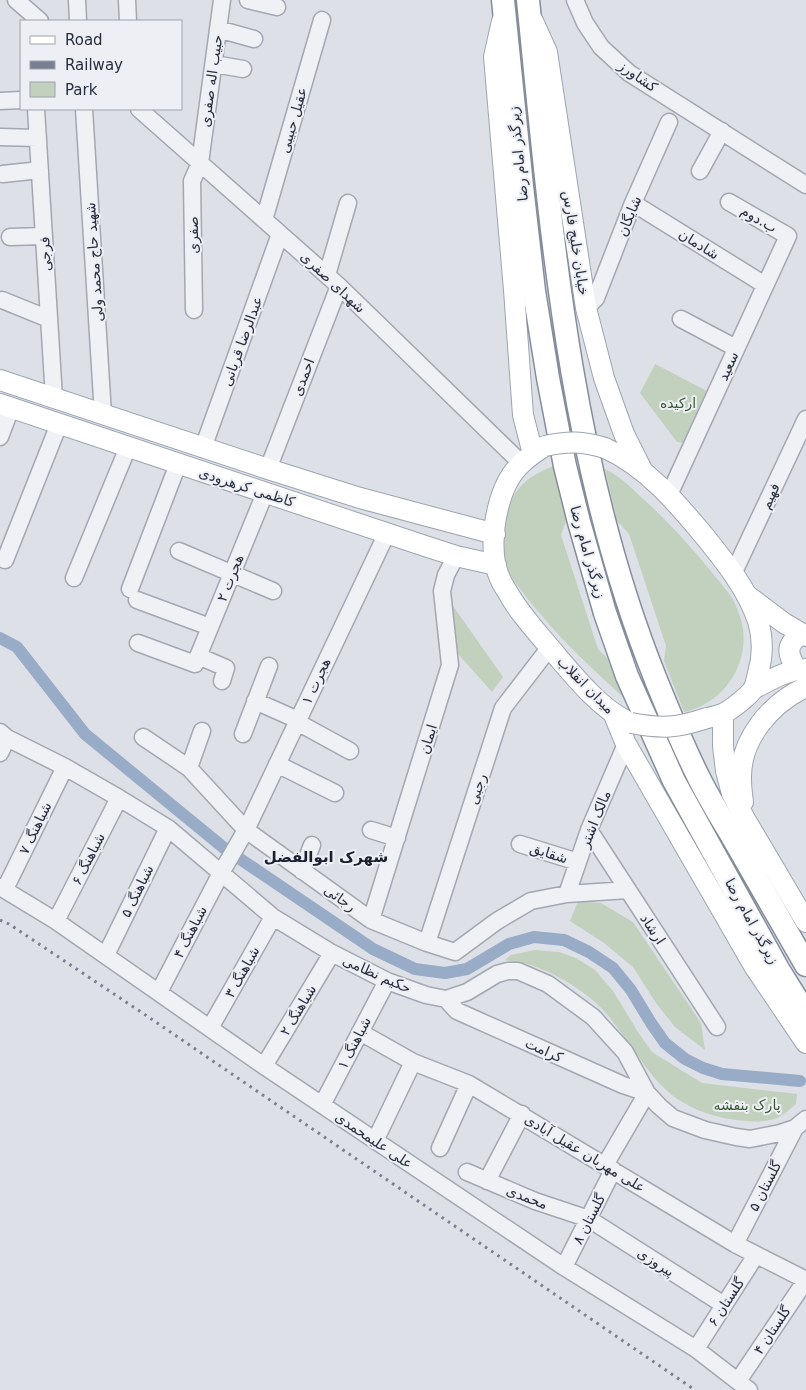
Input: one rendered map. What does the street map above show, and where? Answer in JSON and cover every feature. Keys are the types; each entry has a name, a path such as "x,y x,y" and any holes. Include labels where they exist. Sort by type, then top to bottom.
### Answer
{"highway":[{"name":"زیرگذر امام رضا","path":"528,5 547,187 568,341 586,440 611,548 656,679 697,775 806,965"},
{"name":"زیرگذر امام رضا","path":"503,6 534,291 548,378 565,466 581,531 605,612 627,676 674,781 778,969 802,1008"}],"main road":[{"name":"خیابان خلیج فارس","path":"528,5 547,52 586,308 604,378 624,434 642,470"},
{"path":"503,6 494,57 523,415 533,455 562,442 578,442 605,448 621,455 642,470 669,495 706,539 748,596 758,622 762,645 760,665 753,689"},
{"name":"کاظمی کرهرودی","path":"0,380 360,498 495,534"},
{"name":"کاظمی کرهرودی","path":"5,406 425,546 456,556 496,565"},
{"name":"میدان انقلاب","path":"533,455 507,482 498,506 494,546 496,565 506,590 525,619 583,685 623,719"},
{"path":"425,546 433,517"},
{"path":"748,596 784,623 804,635"},
{"path":"801,669 792,662 788,653 794,638 804,635"},
{"path":"801,669 784,673 753,689 738,703 715,716 689,724 669,728 648,726 623,719 626,744 754,966 806,1043"},
{"path":"745,819 741,777 744,758 750,740 761,722 771,711 783,700 806,687"},
{"path":"715,716 732,794 806,922"}],"street":[{"path":"16,0 32,14"},
{"path":"77,0 78,20"},
{"path":"127,0 128,20"},
{"name":"حبیب اله صفری","path":"200,163 222,0"},
{"path":"248,0 277,7"},
{"name":"کشاورز","path":"575,0 585,23 601,47 629,73 806,185"},
{"name":"عقیل حبیبی","path":"264,220 322,20"},
{"path":"218,29 254,39"},
{"path":"214,64 243,69"},
{"path":"0,102 20,100"},
{"name":"فرجی","path":"36,110 54,398"},
{"name":"شهید حاج محمد ولی","path":"84,110 103,415"},
{"name":"شهدای صفری","path":"140,110 533,455"},
{"name":"شایگان","path":"586,308 596,298 633,203 669,122"},
{"path":"700,171 722,131"},
{"path":"0,137 38,138"},
{"name":"صفری","path":"194,310 192,181 200,163"},
{"path":"3,174 40,170"},
{"name":"ب.دوم","path":"729,202 788,236"},
{"name":"احمدی","path":"268,469 333,280 348,203"},
{"name":"شادمان","path":"633,203 765,286"},
{"name":"عبدالرضا قربانی","path":"203,448 280,234"},
{"path":"10,237 44,236"},
{"name":"سعید","path":"669,495 788,236"},
{"path":"2,300 49,319"},
{"path":"681,319 736,348"},
{"path":"0,437 5,406"},
{"name":"فهیم","path":"733,574 806,419"},
{"path":"5,560 59,424"},
{"path":"74,578 128,447"},
{"path":"178,464 134,595 210,627"},
{"name":"هجرت ۲","path":"197,660 265,493"},
{"name":"هجرت ۱","path":"243,835 387,532"},
{"path":"179,551 273,591"},
{"name":"ایمان","path":"371,920 450,665 442,592 446,575 456,556"},
{"path":"138,643 226,668 222,681"},
{"name":"رجبی","path":"427,943 503,708 550,647"},
{"path":"242,734 269,666"},
{"path":"255,702 298,721 350,751"},
{"path":"188,768 202,731"},
{"name":"رجائی","path":"143,736 188,768 243,835 302,871 371,920 427,943 455,952 497,921 531,901 567,894"},
{"name":"حکیم نظامی","path":"2,741 65,767 168,828 223,870 273,917 332,953 386,981 426,995 446,999"},
{"name":"مالک اشتر","path":"567,894 589,830 626,744"},
{"path":"277,764 335,793"},
{"name":"شباهنگ ۷","path":"2,888 65,767"},
{"name":"شباهنگ ۶","path":"56,921 119,798"},
{"name":"شباهنگ ۵","path":"106,955 168,828"},
{"path":"371,830 397,838"},
{"name":"ارشاد","path":"589,830 717,1027"},
{"name":"شباهنگ ۴","path":"159,992 243,835"},
{"name":"شقایق","path":"520,844 578,862"},
{"path":"302,871 312,845"},
{"name":"علی علیمحمدی","path":"2,888 56,921 264,1066 564,1267 696,1349 744,1386"},
{"path":"567,894 628,890"},
{"name":"شباهنگ ۳","path":"210,1028 273,917"},
{"name":"شباهنگ ۲","path":"264,1066 332,953"},
{"path":"446,999 467,992 497,974 518,971 548,984 593,1017 625,1052 647,1094 673,1118 705,1130 750,1139 774,1135 801,1123"},
{"name":"شباهنگ ۱","path":"322,1105 386,981"},
{"name":"کرامت","path":"446,999 457,1011 647,1094"},
{"name":"علی مهربان عقیل آبادی","path":"360,1032 412,1062 469,1084 522,1114 735,1244 806,1280"},
{"path":"375,1141 412,1062"},
{"path":"440,1148 469,1084"},
{"name":"گلستان ۸","path":"564,1267 589,1219 609,1167 647,1094"},
{"path":"486,1181 522,1114"},
{"name":"گلستان ۵","path":"735,1244 801,1123"},
{"name":"محمدی","path":"467,1172 535,1202 589,1219"},
{"name":"پیروزی","path":"589,1219 724,1305"},
{"name":"گلستان ۶","path":"696,1349 756,1255"},
{"name":"گلستان ۴","path":"744,1386 806,1280"}],"green space":[{"name":"ارکیده","path":"655,364 709,392 685,443 677,442 640,393"},
{"path":"554,466 567,519 561,535 598,649 607,658 623,697 549,625 514,580 504,560 501,543 502,532 513,497 530,478"},
{"path":"605,469 628,485 677,532 731,596 738,612 743,629 743,643 737,670 721,692 698,708 684,712 664,661 666,646 629,534 617,521"},
{"path":"446,596 503,677 492,692 452,647"},
{"path":"578,901 601,903 633,922 701,1023 705,1050 675,1027 656,1003 633,967 604,943 570,921"},
{"name":"پارک بنفشه","path":"535,950 559,952 576,958 595,970 613,991 652,1052 702,1083 797,1094 796,1104 783,1115 765,1121 736,1120 717,1116 689,1106 672,1095 654,1078 613,1021 589,997 574,986 548,972 528,964 505,960 511,955"}],"waterway":[{"path":"0,638 17,647 85,734 224,848 373,949 415,969 445,973 467,969 509,944 534,937 564,940 589,952 613,968 631,990 665,1043 685,1059 703,1068 722,1074 800,1081"}],"railway":[{"path":"0,920 9,924 144,1014 695,1390"}],"district":[{"name":"شهرک ابوالفضل","path":"326,857"}]}
